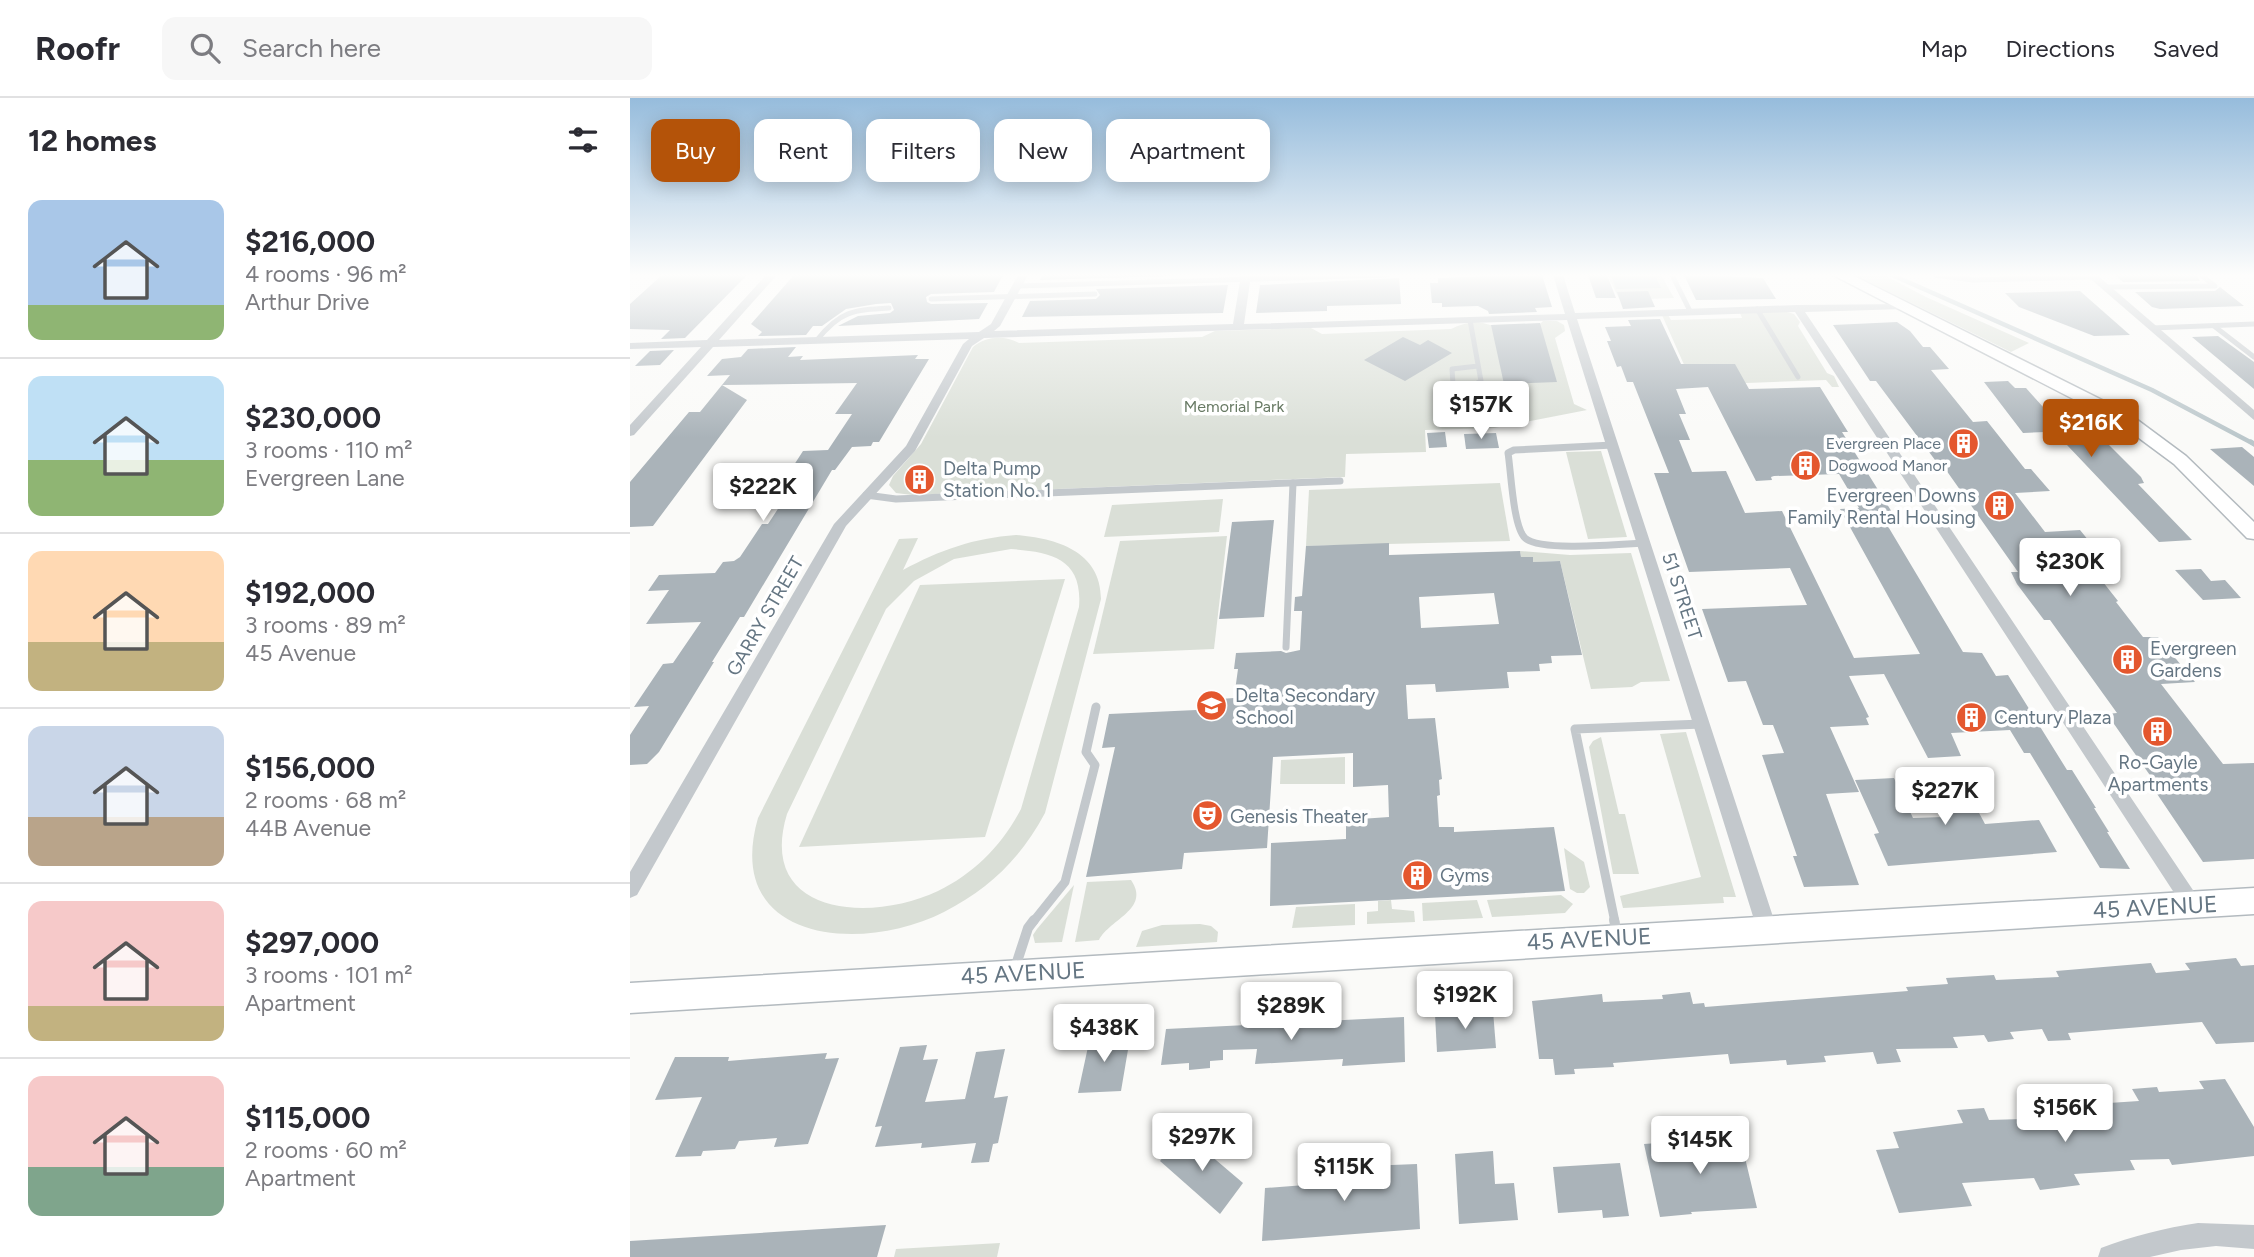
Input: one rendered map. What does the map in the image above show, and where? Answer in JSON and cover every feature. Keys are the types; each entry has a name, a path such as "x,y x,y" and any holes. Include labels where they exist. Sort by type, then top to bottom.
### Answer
{"main road":[{"path":"1950,329 2122,417 2187,466 2254,533"}],"street":[{"path":"630,432 723,329"},
{"name":"GARRY STREET","path":"630,889 836,532 915,442 968,344 990,329"},
{"path":"630,346 1171,329"},
{"name":"51 STREET","path":"1576,329 1767,929"},
{"path":"1811,329 2193,905"},
{"path":"2153,329 2254,416"},
{"name":"45 AVENUE","path":"630,998 1013,973 2254,901"},
{"path":"2110,1257 2188,1235 2209,1232 2254,1237"}],"lane":[{"path":"817,340 825,329"},
{"path":"1472,329 1481,379 1479,384 1453,384 1452,369 1478,366"},
{"path":"1770,329 1798,377"},
{"path":"2218,329 2254,357"},
{"path":"1614,445 1514,450 1508,453 1520,531 1529,540 1546,545 1645,543"},
{"path":"866,495 896,499 1340,481"},
{"path":"1286,648 1293,483"},
{"path":"1013,973 1028,928 1058,893 1068,873 1095,765 1086,752 1096,707"},
{"path":"1618,937 1575,729 1702,724"}],"green space":[{"name":"Memorial Park","path":"1276,329 1313,329 1322,334 1449,329 1565,329 1555,338 1574,404 1587,410 1494,428 1425,430 1426,452 1346,454 1345,477 912,495 896,493 889,485 893,476 921,444 973,347 978,343 996,338 1019,343 1202,337 1215,331"},
{"path":"1668,329 1800,329 1827,373 1834,376 1839,387 1832,387 1826,380 1693,385"},
{"path":"1965,329 1998,329 2029,343 2011,352"},
{"path":"1601,451 1627,537 1588,539 1566,452"},
{"path":"1500,483 1510,541 1306,546 1309,490"},
{"path":"1223,499 1219,532 1104,537 1112,505"},
{"path":"1016,535 1060,544 1085,558 1099,583 1101,599 1045,813 1036,829 1002,871 975,893 944,912 911,925 875,933 840,934 807,928 779,914 760,891 752,860 758,818 899,539 918,538 903,570 958,546","holes":["1011,549 1052,556 1062,561 1076,578 1079,591 1079,607 1021,809 1014,822 986,857 964,876 938,891 911,901 882,907 853,908 826,903 803,892 788,874 782,848 787,814 886,609 914,581 954,559"]},
{"path":"1227,536 1214,649 1093,654 1120,541"},
{"path":"1520,551 1570,555 1631,553 1670,681 1641,682 1632,687 1591,689 1560,561 1533,562 1532,557 1521,557"},
{"path":"1065,579 985,837 799,847 920,585"},
{"path":"1686,732 1736,897 1723,897 1724,903 1623,908 1620,896 1701,877 1660,734"},
{"path":"1601,737 1619,814 1625,814 1639,874 1613,874 1589,747"},
{"path":"1345,757 1345,784 1280,784 1281,760"},
{"path":"1564,848 1584,862 1590,887 1584,893 1570,889"},
{"path":"1131,880 1136,890 1136,899 1127,913 1099,940 1075,942 1087,882"},
{"path":"1074,885 1062,942 1035,943 1033,935 1037,929"},
{"path":"1561,895 1573,904 1565,913 1492,917 1487,900"},
{"path":"1391,900 1392,909 1414,911 1415,922 1367,924 1367,912 1378,911 1378,901"},
{"path":"1477,900 1483,918 1423,921 1422,903"},
{"path":"1355,904 1355,925 1292,928 1296,907"},
{"path":"1162,925 1211,926 1218,932 1217,942 1136,947 1142,931"},
{"path":"1000,1243 997,1257 894,1257 896,1249"}],"building":[{"path":"633,329 694,329 685,338 661,339 670,330"},
{"path":"758,329 811,329 806,335 758,336 762,332"},
{"path":"1492,329 1542,329 1557,382 1504,384"},
{"path":"1606,329 1665,329 1681,364 1735,364 1749,389 1820,387 1848,432 1842,432 1895,517 1883,518 1963,652 1982,653 1996,676 2008,675 2067,770 2072,770 2096,808 2130,869 2100,868 2030,753 2024,753 2010,730 1951,733 1961,756 1928,758 1884,674 1849,676 1869,717 1866,718 1869,725 1830,727 1859,792 1826,794 1859,885 1804,887 1793,856 1797,856 1762,755 1784,753 1773,725 1763,725 1746,681 1728,682 1702,609 1807,605 1790,568 1689,572 1654,473 1669,473 1633,382 1627,382 1621,366 1617,367 1607,341 1611,341","holes":["1708,387 1756,481 1772,480 1771,477 1774,476 1839,474 1859,508 1840,509 1920,654 1854,658 1782,511 1745,513 1726,471 1692,472 1679,440 1690,440 1679,414 1686,414 1676,389"]},
{"path":"1836,329 1907,329 1923,347 1930,347 1949,369 1931,370 1973,422 1987,421 2025,469 2031,469 2050,491 2015,493 2045,532 2080,530 2102,557 2084,558 2118,601 2116,602 2143,637 2158,637 2195,682 2161,684 2223,764 2254,763 2254,859 2203,862 2149,782 2154,781 2107,714 2117,713 2050,620 2044,620 2017,584 2011,572 2018,572 1939,460 1935,460 1876,381 1870,381"},
{"path":"2076,329 2123,329 2130,335 2094,336"},
{"path":"2218,336 2254,362 2254,389 2192,337"},
{"path":"1403,337 1420,345 1428,340 1452,353 1405,381 1364,360"},
{"path":"796,347 788,357 803,356 800,360 918,355 915,359 929,359 879,442 873,442 871,446 852,447 835,470 832,470 659,752 647,764 630,765 630,735 649,706 634,707 663,664 673,663 701,622 646,624 669,590 648,591 659,575 715,573 723,562 734,561 740,557 762,524 768,524 791,489 763,490 778,469 792,468 803,451 828,450 852,414 835,414 857,383 722,385 730,375 707,376 722,359 741,357 748,349"},
{"path":"674,350 660,365 635,366 650,351"},
{"path":"2008,381 2015,388 2026,388 2062,428 2091,427 2141,477 2144,483 2138,484 2192,540 2159,542 2067,445 2060,445 2046,432 2023,433 1984,382"},
{"path":"722,385 747,400 653,526 630,527 630,482 689,412 700,412"},
{"path":"1445,432 1447,447 1429,448 1427,433"},
{"path":"1496,433 1499,448 1466,449 1464,434"},
{"path":"2242,447 2254,457 2254,486 2210,449"},
{"path":"1274,520 1264,617 1219,619 1232,522"},
{"path":"1389,543 1389,555 1520,551 1521,557 1533,557 1533,562 1560,561 1582,655 1551,656 1552,663 1539,664 1540,671 1507,672 1509,688 1436,692 1435,684 1406,685 1408,719 1435,718 1442,779 1439,780 1440,795 1437,796 1439,827 1454,827 1454,832 1554,827 1565,891 1270,906 1271,843 1346,839 1346,820 1389,817 1388,785 1353,787 1353,753 1273,757 1267,848 1184,853 1182,869 1086,877 1115,747 1102,748 1109,714 1218,709 1220,699 1234,698 1238,669 1234,669 1236,653 1286,653 1300,650 1302,611 1294,611 1295,597 1302,596 1306,546","holes":["1494,593 1499,624 1421,628 1419,597"]},
{"path":"2201,569 2211,581 2225,580 2241,598 2203,600 2175,570"},
{"path":"1944,775 1949,785 1964,785 1985,824 2039,820 2057,852 1888,866 1874,834 1879,833 1855,780 1894,778 1913,818 1944,817 1924,776"},
{"path":"2236,958 2241,966 2254,965 2254,1042 2216,1044 2202,1022 2068,1033 2071,1040 2048,1041 2042,1029 2010,1032 2014,1039 1988,1042 1984,1035 1953,1037 1958,1048 1896,1049 1901,1062 1877,1064 1873,1052 1824,1056 1826,1062 1787,1065 1786,1060 1730,1064 1728,1054 1613,1063 1614,1067 1574,1069 1575,1074 1555,1075 1553,1059 1539,1059 1532,1001 1602,994 1603,1002 1663,999 1662,995 1690,992 1693,1004 1704,1003 1705,1007 1908,991 1906,987 1948,984 1946,978 1994,975 1996,980 2059,977 2056,971 2151,963 2156,973 2190,970 2185,963"},
{"path":"1493,1011 1496,1048 1437,1052 1435,1014"},
{"path":"1404,1017 1405,1062 1342,1066 1343,1059 1255,1064 1257,1049 1223,1050 1223,1060 1210,1061 1210,1068 1189,1070 1189,1063 1161,1065 1166,1029"},
{"path":"1117,1032 1115,1039 1130,1038 1121,1091 1078,1093 1091,1033"},
{"path":"927,1045 923,1060 938,1059 925,1102 965,1099 976,1052 1005,1049 994,1098 1008,1096 998,1143 993,1144 989,1162 971,1163 976,1143 921,1148 922,1143 875,1147 882,1126 875,1127 900,1047"},
{"path":"827,1053 825,1059 839,1058 808,1144 774,1147 777,1138 739,1141 735,1149 703,1151 701,1156 675,1157 702,1097 655,1100 675,1057 729,1057 728,1061"},
{"path":"2225,1079 2254,1127 2254,1156 2172,1165 2169,1159 2130,1160 2135,1170 2074,1174 2080,1185 2040,1190 2034,1178 1962,1183 1972,1206 1899,1213 1876,1150 1899,1148 1893,1132 1963,1123 1957,1110 1984,1108 1989,1120 2022,1119 2019,1112 2139,1101 2132,1089 2157,1087 2159,1092 2204,1089 2199,1081"},
{"path":"1183,1132 1243,1183 1220,1214 1160,1161"},
{"path":"1740,1137 1757,1208 1691,1212 1692,1214 1660,1217 1644,1144"},
{"path":"1493,1151 1495,1184 1514,1183 1518,1220 1459,1224 1455,1154"},
{"path":"1620,1163 1629,1216 1603,1218 1602,1210 1558,1213 1553,1167"},
{"path":"1417,1164 1420,1229 1262,1241 1265,1188 1305,1185 1306,1173 1342,1170 1342,1167"},
{"path":"886,1225 877,1257 630,1257 630,1241"}],"waterway":[{"path":"2014,329 2152,390 2254,444 2251,442"}],"place":[{"name":"Evergreen Place","path":"1964,443"},
{"name":"Dogwood Manor","path":"1805,465"},
{"name":"Delta Pump Station No. 1","path":"920,479"},
{"name":"Evergreen Downs Family Rental Housing","path":"1999,506"},
{"name":"Evergreen Gardens","path":"2127,659"},
{"name":"Delta Secondary School","path":"1212,706"},
{"name":"Century Plaza","path":"1971,717"},
{"name":"Ro-Gayle Apartments","path":"2158,731"},
{"name":"Genesis Theater","path":"1207,816"},
{"name":"Gyms","path":"1417,875"}]}
